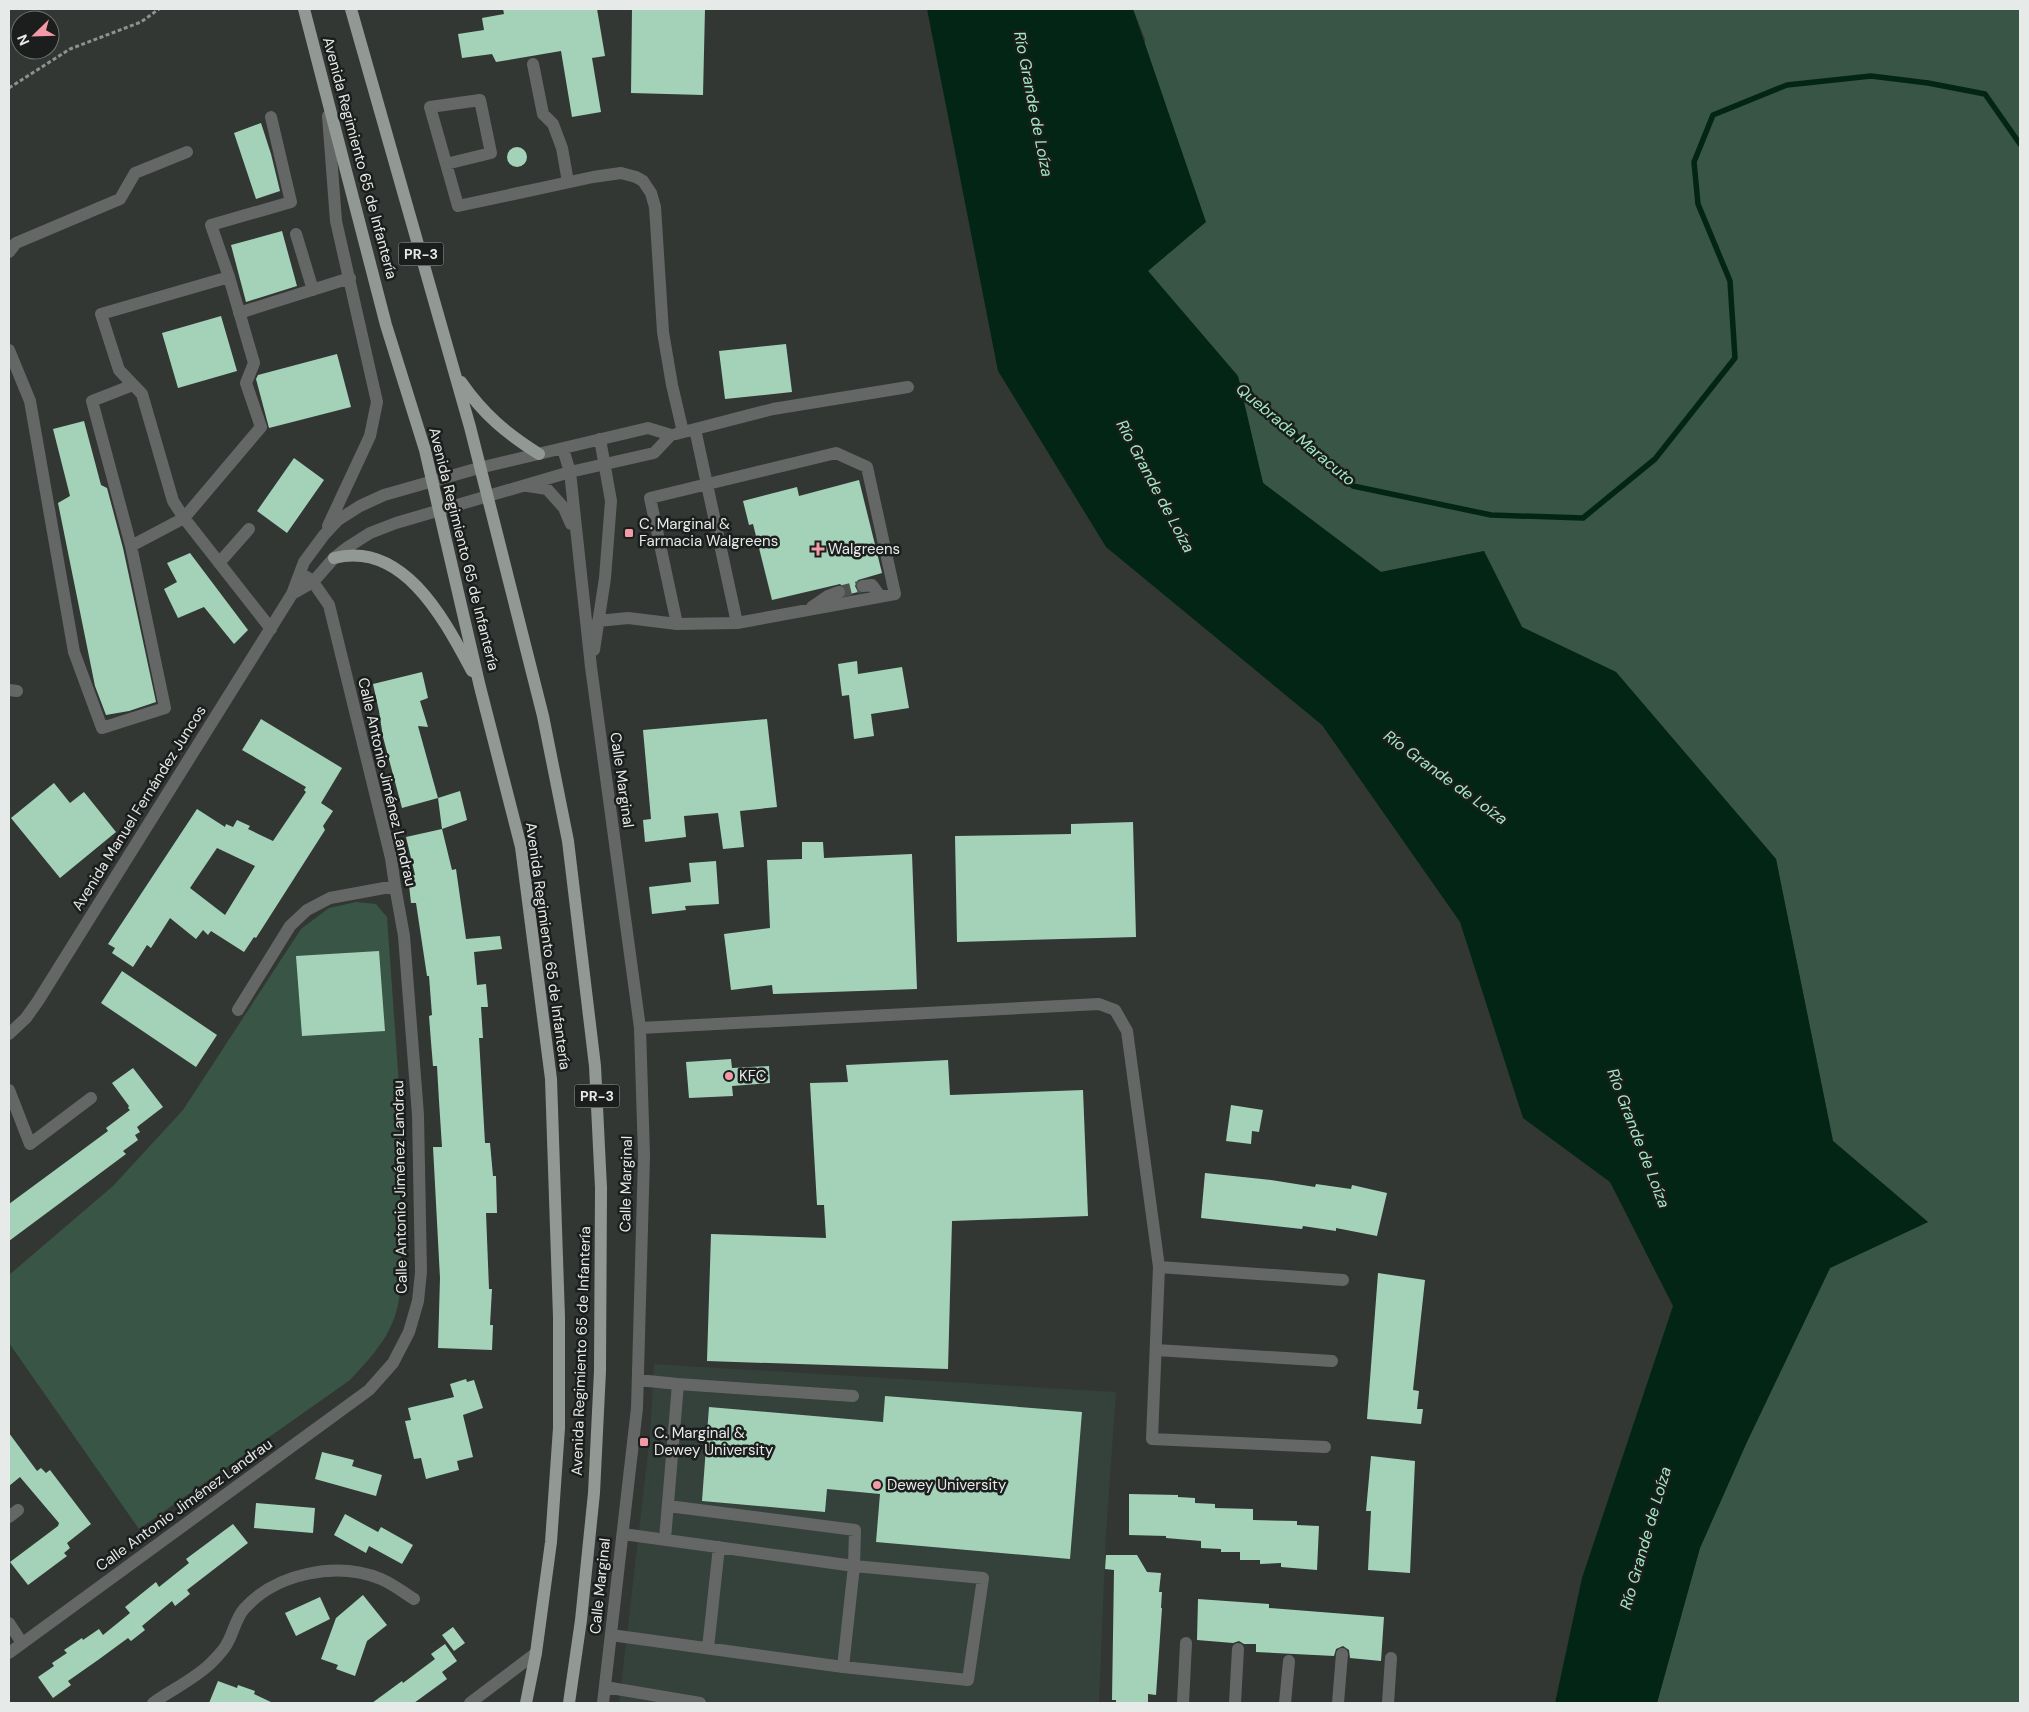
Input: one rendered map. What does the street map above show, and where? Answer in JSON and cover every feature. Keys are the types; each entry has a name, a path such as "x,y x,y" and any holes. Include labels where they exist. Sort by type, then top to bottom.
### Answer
{"main road":[{"name":"Avenida Regimiento 65 de Infantería","path":"304,9 386,325 425,450 480,687 521,847 551,1079 559,1317 559,1428 551,1542 536,1653 526,1703"},
{"name":"Avenida Regimiento 65 de Infantería","path":"351,9 455,374 543,716 568,841 596,1066 601,1188 600,1371 594,1494 581,1620 569,1703"},
{"path":"455,374 484,412 507,434 539,454"},
{"path":"334,558 346,554 377,559 402,572 432,602 455,639 480,687"}],"street":[{"path":"533,64 543,114 553,124 562,148 568,182"},
{"path":"324,535 370,436 378,402 336,221 326,91"},
{"path":"446,164 491,153 480,100 430,107 446,164 458,206 568,182 622,173 643,181 651,193 655,207 663,332 672,385 707,483 738,622"},
{"path":"131,546 184,518 261,427 246,384 254,363 229,277 211,225 291,202 271,117"},
{"path":"9,252 16,243 120,199 135,173 187,152"},
{"path":"296,234 313,290"},
{"path":"229,277 101,314 119,370 142,394 173,501 184,518 271,629"},
{"path":"239,313 350,278"},
{"path":"9,350 30,401 74,652 102,728 165,708 131,546 92,401 133,385"},
{"path":"671,435 773,409 908,387"},
{"name":"Avenida Manuel Fernández Juncos","path":"9,1034 26,1018 38,1001 271,629 292,594 304,562 338,520 360,506 384,495 479,468 648,428 671,435 654,454 570,472 487,498 396,522 370,533 334,558 313,582 292,594"},
{"name":"Calle Marginal","path":"591,667 605,578 611,501 600,440"},
{"name":"Calle Marginal","path":"563,449 570,472 591,667 640,1028 644,1156 637,1408 603,1703"},
{"path":"598,621 628,618 677,624 738,622 895,594 867,467 836,453 650,498 677,624"},
{"path":"526,485 548,489 564,508 577,537"},
{"path":"219,563 250,529"},
{"name":"Calle Antonio Jiménez Landrau","path":"9,1653 369,1390 392,1363 409,1332 418,1301 421,1272 418,1114 404,936 396,886 329,604 313,582 300,573"},
{"path":"863,586 872,585 880,596"},
{"path":"808,610 828,596 839,592"},
{"path":"238,1010 290,926 307,910 330,898 396,886"},
{"path":"640,1028 1099,1004 1115,1010 1127,1031 1159,1267 1152,1439 1325,1447"},
{"path":"9,1090 30,1144 91,1098"},
{"path":"1159,1267 1343,1280"},
{"path":"1156,1350 1332,1361"},
{"path":"638,1380 853,1396"},
{"path":"665,1539 678,1384"},
{"path":"668,1506 855,1530 854,1566 844,1667"},
{"path":"611,1635 844,1667 968,1680 983,1578 854,1566 623,1534"},
{"path":"708,1648 719,1547"},
{"path":"153,1703 209,1665 226,1647 242,1611 259,1594 280,1582 309,1573 332,1571 356,1572 382,1579 414,1599"},
{"path":"9,1623 22,1643"},
{"path":"1183,1703 1186,1643"},
{"path":"1235,1703 1238,1648"},
{"path":"470,1703 536,1653"},
{"path":"1338,1703 1342,1654"},
{"path":"1388,1703 1391,1658"},
{"path":"1285,1703 1289,1661"},
{"path":"606,1687 700,1703"}],"path":[{"path":"9,88 70,49 140,22 159,9"}],"shaded area":[{"path":"1133,9 2020,9 2020,1703 1657,1703 1700,1548 1746,1444 1830,1268 1928,1222 1833,1141 1776,859 1616,672 1522,627 1484,551 1381,572 1263,483 1237,376 1148,271 1145,39"},
{"path":"356,902 376,904 387,917 400,1099 401,1283 396,1313 379,1347 350,1380 139,1529 9,1343 9,1275 113,1186 183,1110 301,929 329,908"},
{"name":"Dewey University","path":"654,1364 1116,1392 1106,1535 1099,1703 619,1703 650,1435"}],"water":[{"name":"Río Grande de Loíza","path":"927,9 1133,9 1206,222 1148,271 1238,376 1263,483 1381,572 1484,551 1522,627 1616,672 1776,859 1833,1141 1928,1222 1830,1268 1746,1444 1700,1548 1657,1703 1555,1703 1582,1578 1673,1306 1610,1182 1523,1118 1460,922 1322,725 1106,547 998,371"}],"building":[{"path":"503,9 597,9 605,56 592,58 601,112 572,117 561,51 496,62 492,54 462,58 458,34 484,30 482,18 504,14"},
{"path":"632,9 705,9 703,95 631,93"},
{"path":"261,123 280,191 256,199 234,133"},
{"path":"517,147 524,150 527,157 524,164 517,167 510,164 507,157 510,150"},
{"path":"282,231 297,286 246,302 231,245"},
{"path":"221,316 237,371 178,388 162,333"},
{"path":"786,344 792,392 725,399 719,351"},
{"path":"337,354 351,407 269,428 256,379 258,375"},
{"path":"84,421 101,485 107,488 123,548 156,702 129,711 106,715 95,686 58,503 70,496 53,429"},
{"path":"294,458 324,480 287,533 257,511"},
{"name":"Walgreens","path":"859,480 882,573 858,580 855,586 858,592 846,595 846,589 840,584 772,600 753,524 749,525 743,501 797,487 799,496"},
{"path":"190,553 248,630 234,644 204,607 178,618 164,589 177,582 167,563"},
{"path":"857,661 858,674 902,667 909,708 871,714 874,736 854,739 849,695 842,696 838,664"},
{"path":"422,672 428,698 420,701 428,727 418,726 438,798 402,808 383,737 373,684"},
{"path":"261,719 342,768 321,803 333,811 323,826 325,830 256,938 254,937 244,952 211,931 208,935 203,930 196,939 170,918 151,948 147,945 133,967 112,953 115,948 108,944 197,809 225,827 226,824 233,827 237,820 250,826 248,829 273,841 306,792 304,790 306,787 242,750","holes":["217,848 255,866 225,915 190,888"]},
{"path":"767,719 777,807 740,811 744,847 723,849 718,813 684,816 686,837 645,842 643,820 651,819 643,730"},
{"path":"54,783 70,803 84,792 116,832 60,878 11,818"},
{"path":"460,791 467,820 442,829 438,798"},
{"path":"1133,822 1136,937 957,942 955,836 1071,834 1071,824"},
{"path":"442,829 452,870 456,869 466,939 500,936 502,949 474,952 477,985 486,984 488,1007 481,1007 483,1038 479,1038 485,1143 490,1143 493,1176 496,1176 497,1213 486,1213 489,1289 492,1289 490,1325 493,1325 492,1350 438,1348 440,1278 433,1147 442,1147 437,1066 433,1066 429,1016 432,1015 429,976 427,976 416,903 411,903 408,876 415,875 406,837"},
{"path":"802,842 823,842 824,858 912,854 917,989 773,994 772,985 731,990 724,934 770,928 767,860 802,859"},
{"path":"716,861 719,904 685,906 686,910 652,914 649,887 691,882 689,863"},
{"path":"379,951 385,1031 302,1036 296,956"},
{"path":"122,971 217,1035 196,1067 101,1003"},
{"name":"KFC","path":"731,1059 732,1068 769,1066 770,1083 732,1086 733,1096 689,1098 686,1062"},
{"path":"948,1060 950,1095 1083,1090 1088,1216 952,1221 948,1369 707,1361 711,1234 826,1238 824,1205 817,1205 810,1083 848,1082 846,1065"},
{"path":"133,1068 163,1107 137,1127 140,1132 135,1135 138,1140 123,1151 126,1154 9,1241 9,1204 108,1131 106,1128 130,1110 112,1083"},
{"path":"1231,1105 1263,1110 1259,1132 1252,1131 1251,1144 1226,1141"},
{"path":"1205,1173 1315,1187 1316,1184 1351,1189 1352,1185 1387,1193 1377,1236 1336,1228 1336,1231 1303,1226 1302,1229 1201,1218"},
{"path":"1378,1273 1425,1280 1413,1390 1419,1391 1417,1409 1423,1409 1421,1424 1367,1419"},
{"path":"466,1379 467,1382 474,1380 483,1408 463,1415 473,1457 457,1461 459,1470 426,1479 421,1458 414,1459 405,1421 411,1420 408,1408 454,1397 450,1384"},
{"path":"885,1396 1082,1412 1070,1559 876,1542 880,1494 827,1489 825,1512 702,1501 709,1407 883,1422"},
{"path":"9,1433 37,1471 41,1468 46,1473 50,1470 91,1524 67,1543 70,1548 64,1553 67,1556 28,1585 10,1562 58,1526 59,1523 20,1477 9,1486"},
{"path":"322,1452 354,1460 352,1466 382,1475 376,1496 315,1479"},
{"path":"1371,1456 1415,1461 1410,1573 1368,1570 1371,1511 1366,1511"},
{"path":"1129,1494 1178,1495 1178,1497 1195,1498 1195,1503 1215,1504 1215,1508 1253,1509 1253,1520 1297,1521 1297,1525 1319,1526 1317,1570 1281,1567 1281,1563 1260,1564 1260,1560 1240,1560 1240,1552 1221,1552 1221,1549 1201,1548 1201,1541 1166,1538 1166,1536 1129,1535"},
{"path":"256,1503 315,1508 313,1533 254,1528"},
{"path":"345,1514 378,1532 381,1527 413,1545 402,1564 369,1546 366,1553 334,1535"},
{"path":"233,1524 248,1543 187,1590 190,1594 175,1606 172,1601 142,1626 145,1630 131,1641 128,1638 68,1681 71,1685 53,1698 38,1677 54,1666 52,1663 67,1653 64,1650 99,1629 103,1635 130,1613 125,1607 156,1582 159,1587 189,1563 186,1559"},
{"path":"1106,1555 1137,1555 1147,1572 1161,1573 1159,1592 1162,1592 1162,1608 1156,1695 1148,1694 1148,1703 1116,1703 1116,1700 1112,1700 1114,1570 1105,1569"},
{"path":"363,1595 387,1625 367,1641 355,1676 336,1669 338,1665 321,1659 336,1618"},
{"path":"320,1597 330,1619 296,1636 285,1613"},
{"path":"1198,1599 1269,1604 1269,1608 1384,1617 1381,1661 1350,1658 1349,1650 1343,1646 1336,1649 1334,1656 1256,1652 1256,1644 1244,1644 1239,1641 1233,1643 1197,1640"},
{"path":"453,1627 465,1643 454,1651 442,1635"},
{"path":"445,1644 457,1661 442,1672 447,1679 414,1703 372,1703 435,1659 431,1654"},
{"path":"218,1681 237,1688 238,1685 255,1691 254,1694 273,1703 209,1703"}],"waterway":[{"name":"Quebrada Maracuto","path":"1234,381 1353,486 1491,515 1583,518 1655,459 1735,358 1730,281 1698,204 1694,162 1713,115 1787,85 1871,76 1928,83 1985,94 2020,144"}],"tunnel":[{"path":"839,592 863,586"}],"place":[{"name":"C. Marginal & Farmacia Walgreens","path":"629,533"},
{"name":"Walgreens","path":"818,549"},
{"name":"KFC","path":"729,1076"},
{"name":"C. Marginal & Dewey University","path":"644,1442"},
{"name":"Dewey University","path":"877,1485"}]}
